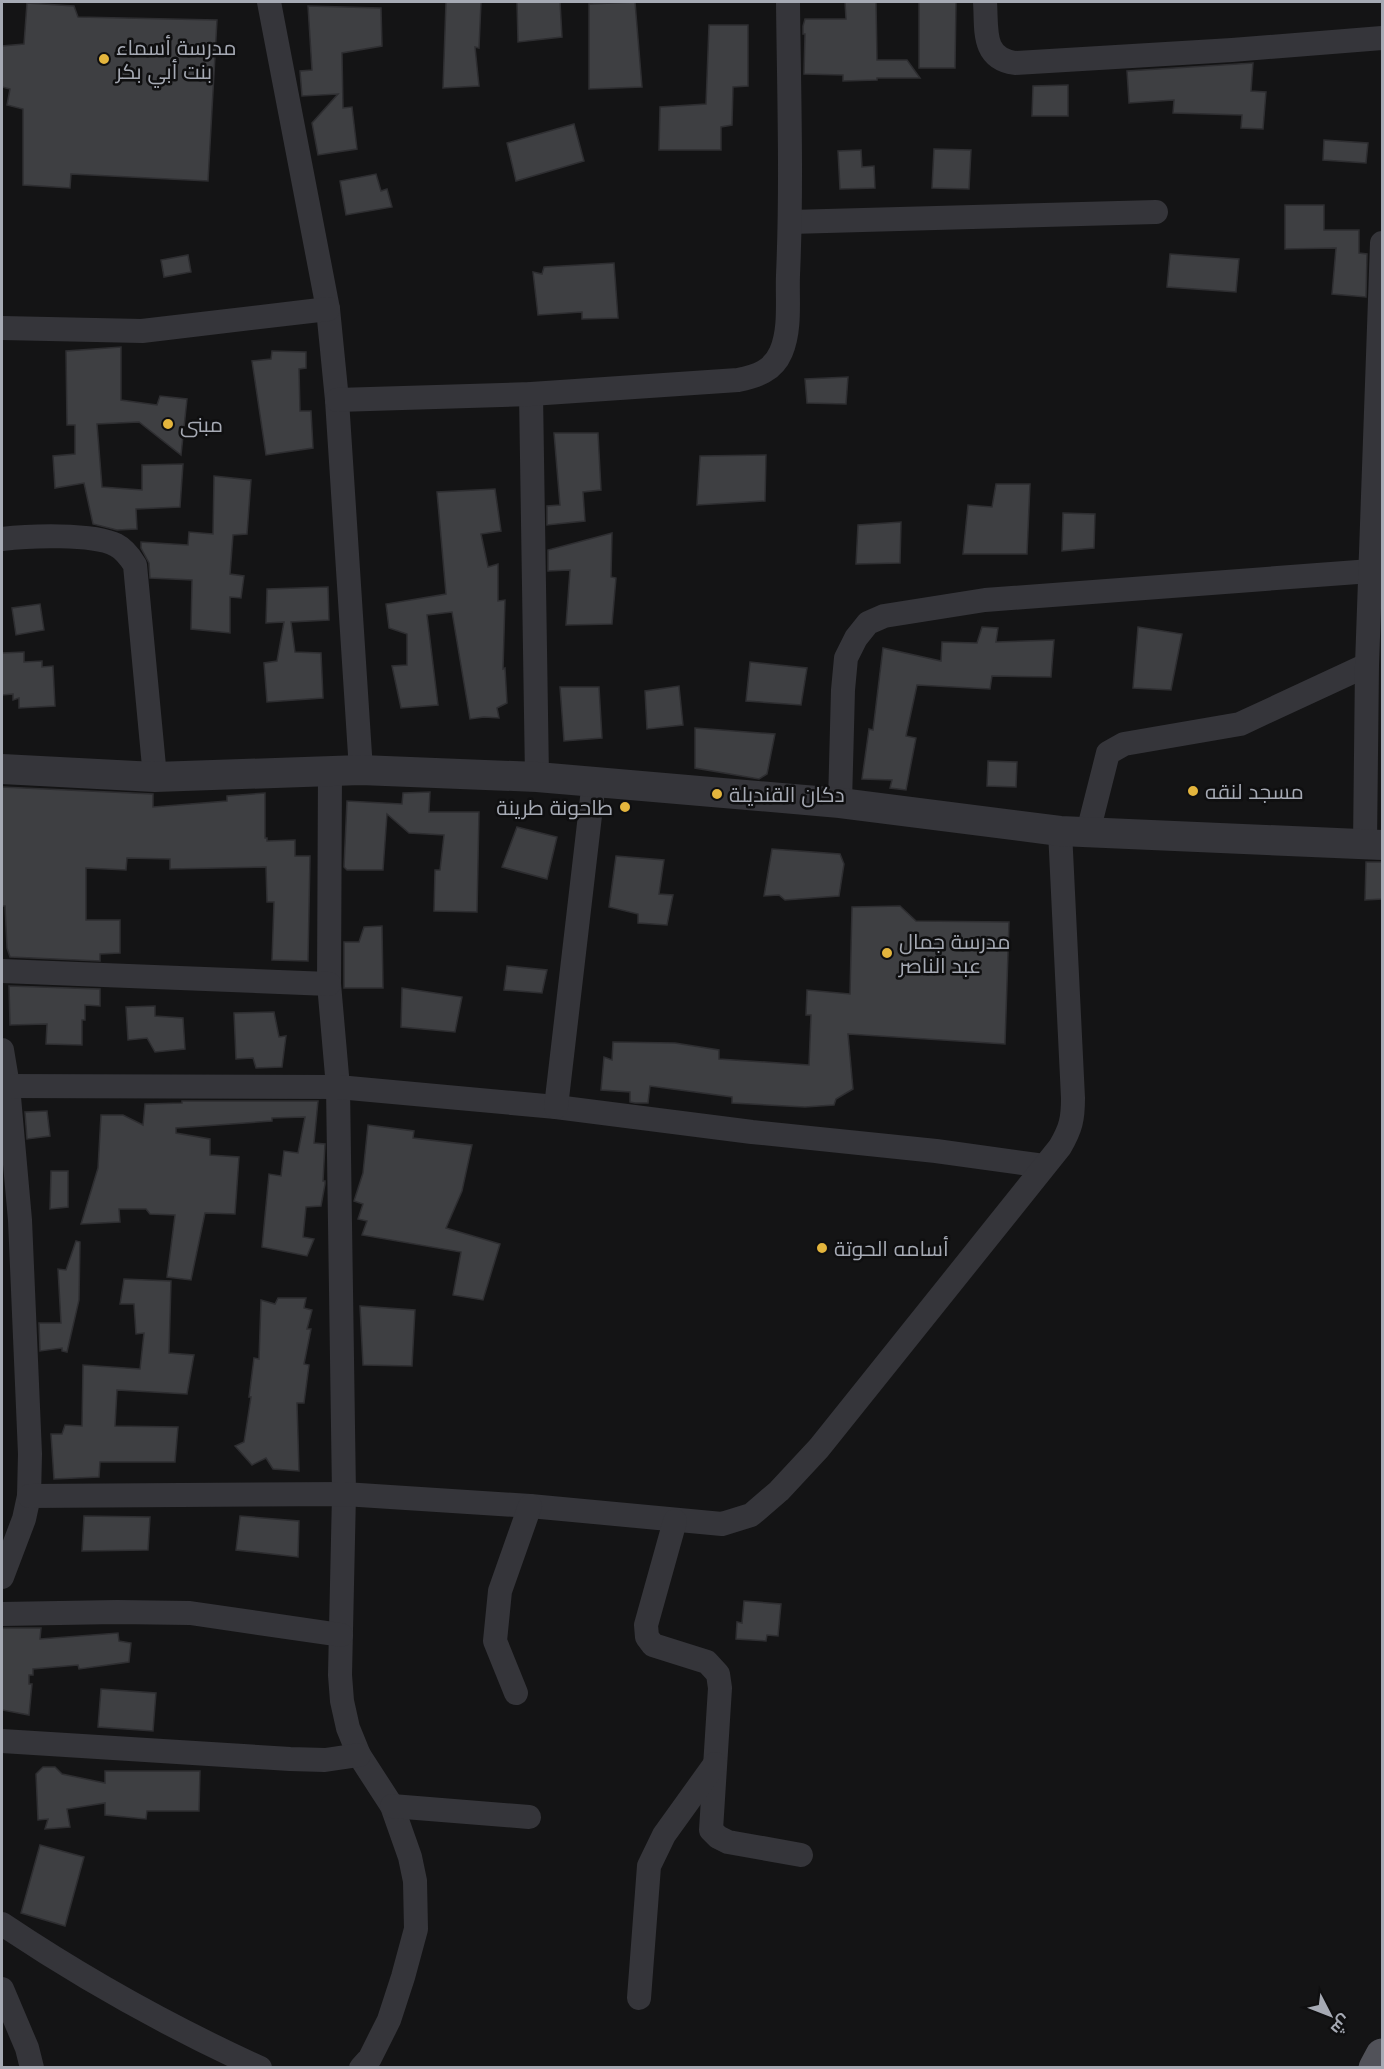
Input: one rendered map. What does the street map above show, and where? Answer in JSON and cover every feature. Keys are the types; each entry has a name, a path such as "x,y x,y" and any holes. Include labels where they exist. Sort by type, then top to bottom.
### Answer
{"main road":[{"path":"1375,2067 1383,2055"}],"street":[{"path":"269,2 328,309 337,400 360,770"},
{"path":"337,400 531,394 738,380 757,376 772,366 781,353 785,341 790,222 788,2"},
{"path":"985,2 987,39 990,48 995,56 1015,63 1383,38"},
{"path":"790,222 1156,212"},
{"path":"2,769 154,777 360,770 537,777 840,803 1074,832 1374,845 1367,665 1376,605 1371,571 1383,243"},
{"path":"2,328 142,331 328,309"},
{"path":"531,394 537,777"},
{"path":"2,540 25,537 88,539 115,544 129,555 135,565 154,777"},
{"path":"840,803 846,658 856,638 868,623 884,616 985,600 1371,571"},
{"path":"29,1496 344,1494 530,1506 722,1524 751,1515 779,1491 819,1448 1060,1147 1073,1120 1074,832 1108,753 1124,744 1240,724 1367,665"},
{"path":"330,771 329,984 338,1087 344,1494 342,1701 348,1728 359,1755 392,1806 416,1881 416,1929 389,2020 370,2058 361,2067"},
{"path":"556,1107 594,781"},
{"path":"2,971 329,984"},
{"path":"2,1050 11,1220 27,1365 29,1496 24,1519 2,1576"},
{"path":"5,1086 338,1087 556,1107 752,1132 936,1151 1044,1166"},
{"path":"516,1693 495,1641 500,1591 530,1506"},
{"path":"675,1521 646,1625 647,1637 653,1645 707,1662 718,1674 720,1688 711,1830 728,1842 801,1855"},
{"path":"2,1614 190,1613 341,1635"},
{"path":"2,1741 290,1759 325,1760 359,1755"},
{"path":"639,1998 649,1866 664,1835 715,1764"},
{"path":"392,1806 529,1817"},
{"path":"2,1924 52,1958 130,2004 260,2067"},
{"path":"2,1989 37,2066"}],"building":[{"path":"446,2 481,2 479,48 475,47 479,86 443,88"},
{"path":"517,2 560,2 562,37 518,42"},
{"path":"635,2 642,87 589,89 589,4"},
{"path":"845,2 876,2 877,60 907,60 920,78 843,81 843,75 804,74 805,34 803,34 803,26 805,19 846,19"},
{"path":"919,2 956,2 955,68 919,68"},
{"name":"مدرسة أسماء بنت أبي بكر","path":"27,3 74,6 78,17 217,20 208,181 71,174 70,188 23,185 23,109 7,105 10,89 2,87 2,46 24,44"},
{"path":"308,6 381,8 382,46 342,53 343,108 352,107 357,149 318,155 312,123 338,94 302,96 300,71 312,70"},
{"path":"709,25 748,25 748,86 733,87 732,125 721,127 721,150 659,150 660,107 706,104"},
{"path":"1253,63 1251,91 1266,92 1263,129 1241,128 1242,115 1173,113 1174,100 1129,103 1127,71"},
{"path":"1068,85 1068,116 1032,116 1033,86"},
{"path":"574,124 584,161 516,181 507,143"},
{"path":"1324,140 1368,143 1366,163 1323,160"},
{"path":"934,149 971,150 969,189 932,188"},
{"path":"861,150 862,167 874,166 875,188 840,189 838,151"},
{"path":"376,174 381,191 387,189 392,207 346,215 340,181"},
{"path":"1285,205 1324,205 1324,230 1359,230 1359,253 1367,254 1366,297 1332,294 1336,248 1285,249"},
{"path":"1170,254 1239,259 1236,292 1167,287"},
{"path":"188,255 191,272 164,277 161,260"},
{"path":"614,263 618,318 582,319 582,312 538,315 533,272 542,274 544,267"},
{"path":"121,347 121,400 157,405 160,396 187,399 181,455 139,422 97,424 102,487 142,490 142,465 183,464 180,507 136,509 137,529 117,530 93,524 84,483 55,488 53,456 75,454 75,425 67,425 66,351"},
{"path":"272,351 306,352 306,368 299,369 300,411 311,411 313,448 266,455 252,361 271,359"},
{"path":"848,377 846,404 807,403 805,379"},
{"path":"554,433 598,433 601,490 583,492 585,521 547,525 547,506 560,505"},
{"path":"766,455 765,501 697,505 700,456"},
{"path":"214,476 251,480 247,534 233,535 230,574 244,576 241,598 230,597 230,633 191,629 192,580 150,578 149,563 141,548 141,542 188,545 189,532 213,534"},
{"path":"996,484 1030,484 1027,554 963,554 968,505 992,507"},
{"path":"495,489 501,531 481,534 488,567 498,564 498,601 505,600 503,669 505,668 507,703 497,708 499,718 470,719 452,612 427,615 438,705 401,708 392,666 407,665 407,634 389,628 386,604 446,594 437,492"},
{"path":"1063,513 1095,514 1094,548 1062,551"},
{"path":"901,522 900,563 856,564 858,525"},
{"path":"612,533 611,577 616,578 612,624 566,625 570,570 548,571 548,550"},
{"path":"328,587 329,620 291,622 295,652 321,653 323,698 267,702 264,663 277,661 284,622 266,623 267,589"},
{"path":"40,604 44,630 16,635 12,608"},
{"path":"982,627 998,628 996,642 1054,640 1051,677 992,676 990,689 917,685 906,736 916,738 906,790 890,788 892,780 862,779 869,729 873,730 883,648 941,661 942,642 977,643"},
{"path":"1138,627 1182,634 1171,690 1133,688"},
{"path":"24,652 24,662 42,661 42,667 53,666 55,706 19,708 19,698 13,700 13,694 2,695 2,653"},
{"path":"750,662 807,668 801,705 746,701"},
{"path":"679,686 683,725 647,729 645,691"},
{"path":"560,687 599,687 602,738 564,741"},
{"path":"695,728 775,734 767,774 759,779 695,768"},
{"path":"988,761 1017,762 1016,787 987,786"},
{"path":"2,787 153,794 153,807 227,801 227,796 265,793 265,838 267,841 295,840 295,856 310,856 308,961 272,960 274,902 267,902 266,867 170,869 170,859 127,858 126,870 86,868 86,920 120,920 120,953 100,954 100,961 10,957 7,948 5,906 2,906"},
{"path":"430,792 429,812 479,812 477,912 434,911 435,870 440,870 444,835 409,833 387,814 383,870 347,870 344,867 347,801 402,804 403,793"},
{"path":"517,827 557,837 547,879 502,867"},
{"path":"772,849 840,854 844,864 839,896 785,900 779,895 764,896"},
{"path":"616,856 664,860 659,894 673,895 667,925 638,923 638,914 609,907"},
{"path":"1366,862 1383,862 1383,899 1365,900"},
{"path":"900,906 916,921 1009,922 1005,1044 848,1034 853,1089 836,1099 834,1105 805,1107 732,1103 732,1097 650,1086 648,1103 635,1103 630,1102 630,1092 601,1090 604,1057 612,1060 613,1042 675,1043 719,1050 719,1059 809,1065 811,1015 806,1015 807,990 850,994 852,907"},
{"path":"382,926 383,988 344,988 344,942 359,942 364,927"},
{"path":"507,966 547,970 542,993 504,990"},
{"path":"9,986 100,989 100,1006 85,1005 85,1020 82,1020 82,1045 46,1044 47,1024 10,1025"},
{"path":"402,988 462,997 455,1032 401,1027"},
{"path":"155,1006 155,1016 183,1018 185,1049 155,1052 147,1038 128,1040 126,1007"},
{"path":"274,1012 279,1037 286,1036 282,1067 256,1068 253,1058 236,1059 234,1013"},
{"path":"182,1101 318,1101 314,1143 325,1144 323,1181 325,1184 321,1206 306,1207 303,1237 314,1239 307,1256 262,1247 269,1174 281,1176 284,1151 298,1153 305,1117 272,1118 272,1121 176,1128 176,1133 210,1139 210,1155 239,1157 235,1214 205,1213 191,1280 167,1277 175,1215 150,1214 146,1209 119,1209 120,1222 81,1224 98,1168 101,1115 123,1115 143,1125 145,1104 182,1103"},
{"path":"47,1111 50,1136 27,1139 25,1112"},
{"path":"368,1125 414,1131 413,1138 472,1145 462,1191 446,1228 500,1244 483,1300 453,1295 461,1252 362,1235 367,1221 358,1219 363,1204 354,1201 363,1173"},
{"path":"51,1171 68,1171 68,1207 50,1209"},
{"path":"76,1241 80,1242 79,1300 67,1352 62,1351 62,1348 40,1351 39,1323 61,1323 58,1269 66,1270"},
{"path":"124,1279 171,1281 169,1353 194,1355 187,1394 117,1390 115,1426 178,1427 175,1462 100,1462 99,1477 54,1479 51,1434 62,1434 65,1425 82,1426 83,1365 140,1369 144,1333 136,1334 134,1304 120,1304"},
{"path":"278,1298 306,1298 304,1308 312,1310 307,1329 311,1329 304,1364 309,1365 304,1403 297,1403 299,1471 273,1469 266,1458 252,1465 235,1446 244,1442 254,1358 259,1359 261,1300 275,1304"},
{"path":"360,1306 415,1310 412,1366 363,1365"},
{"path":"84,1516 150,1517 148,1550 82,1551"},
{"path":"240,1516 299,1521 298,1557 236,1550"},
{"path":"744,1601 781,1604 778,1636 767,1635 766,1641 736,1639 737,1622 742,1623"},
{"path":"2,1628 41,1628 40,1639 118,1633 119,1641 131,1643 129,1662 79,1669 78,1665 33,1669 33,1675 29,1675 29,1684 32,1684 29,1715 2,1710"},
{"path":"101,1689 156,1693 153,1731 98,1727"},
{"path":"43,1767 55,1767 62,1774 105,1783 105,1771 200,1771 199,1811 147,1811 146,1819 105,1815 105,1803 67,1809 70,1827 45,1829 48,1819 38,1820 36,1774"},
{"path":"40,1845 84,1857 65,1926 21,1913"}],"place":[{"name":"مدرسة أسماء بنت أبي بكر","path":"104,59"},
{"name":"مبنى","path":"168,424"},
{"name":"مسجد لنقه","path":"1193,791"},
{"name":"دكان القنديلة","path":"717,794"},
{"name":"طاحونة طرينة","path":"625,807"},
{"name":"مدرسة جمال عبد الناصر","path":"887,953"},
{"name":"أسامه الحوتة","path":"822,1248"}]}
